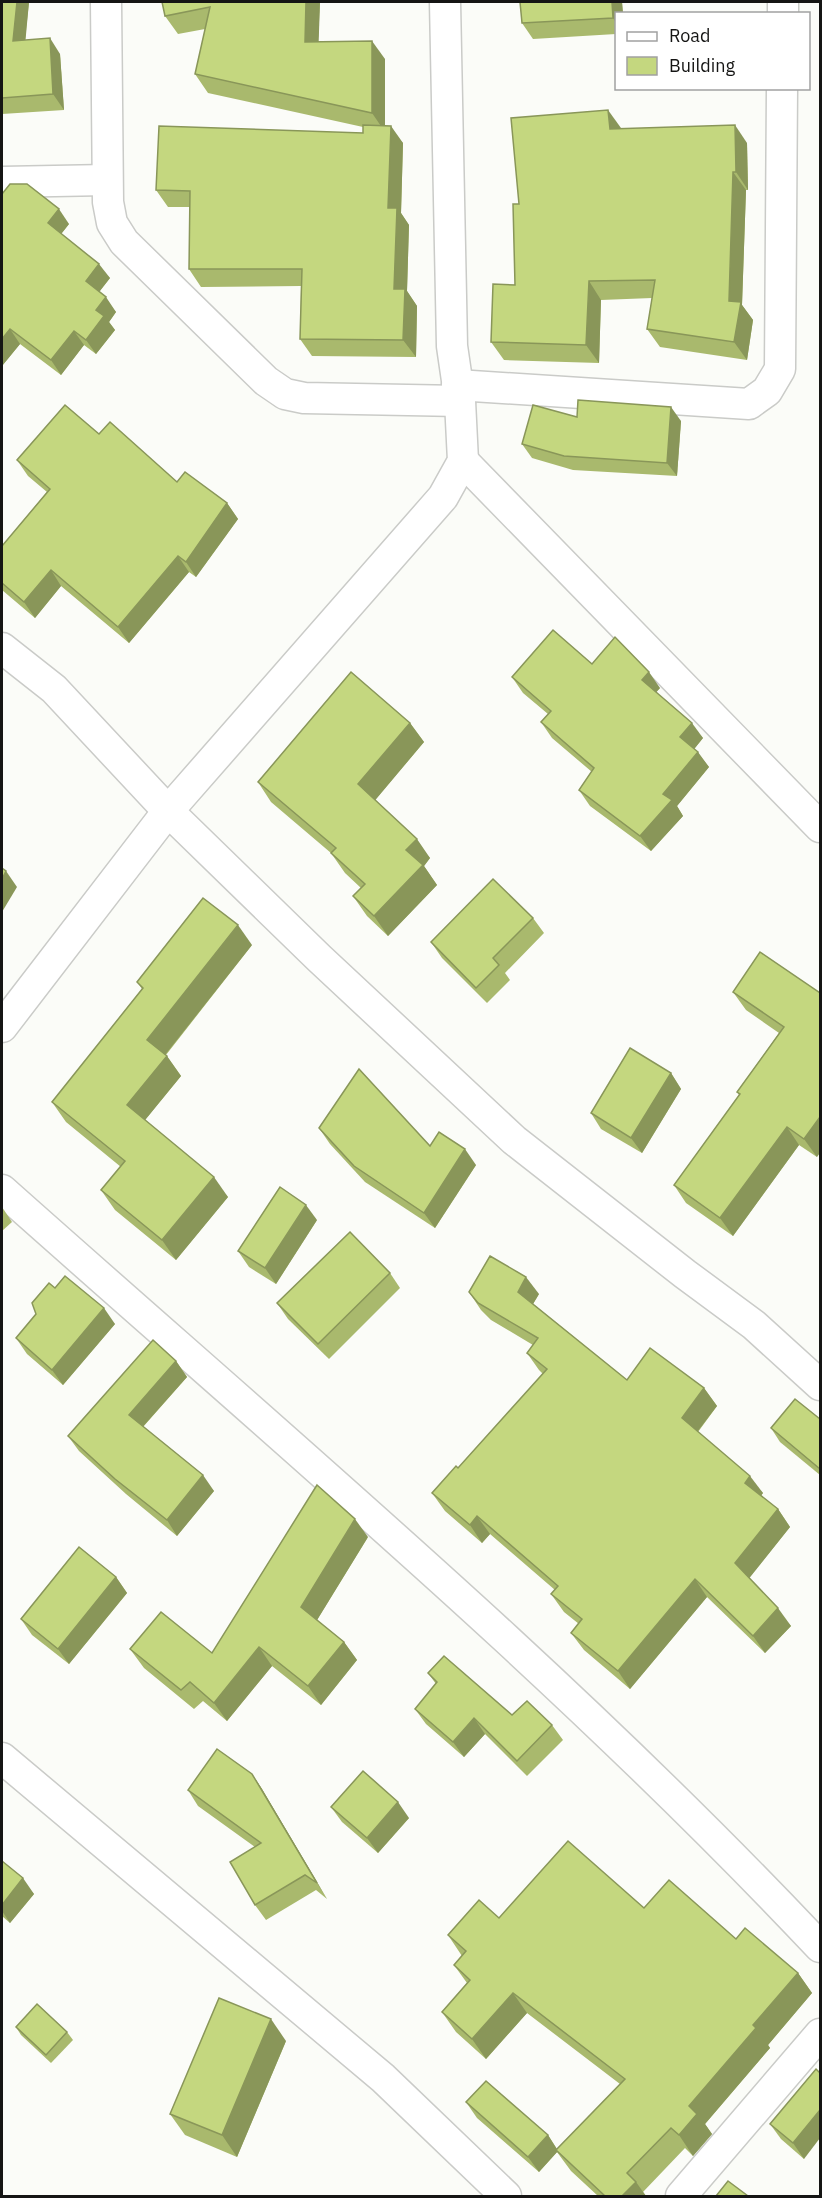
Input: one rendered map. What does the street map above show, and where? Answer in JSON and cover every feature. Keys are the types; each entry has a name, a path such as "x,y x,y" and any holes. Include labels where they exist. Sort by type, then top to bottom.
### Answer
{"street":[{"path":"106,2 107,180 112,223 124,242 266,381 285,394 304,398 459,393 749,404 766,391 780,369 782,90"},
{"path":"2,1027 168,811 443,497 463,460 459,393 452,346 445,2"},
{"path":"2,182 107,180"},
{"path":"463,460 820,827"},
{"path":"2,648 54,689 168,811 319,958 514,1140 754,1325 801,1365 820,1385"},
{"path":"2,1190 444,1583 644,1770 765,1889 820,1947"},
{"path":"2,1758 383,2078 506,2196"},
{"path":"681,2196 820,2034"}],"building":[{"path":"2,2 17,2 13,41 50,38 53,94 2,98"},
{"path":"162,2 306,2 305,42 372,41 372,113 195,74 210,7 165,16"},
{"path":"520,2 612,2 613,18 522,23"},
{"path":"608,110 610,129 735,125 736,172 733,172 729,301 741,302 734,342 647,329 655,280 589,281 586,345 491,342 493,284 515,285 513,204 519,204 511,118"},
{"path":"363,125 391,126 388,208 397,208 394,289 405,289 403,340 300,339 302,269 189,269 190,191 156,190 159,126 363,133"},
{"path":"10,184 27,184 59,209 48,223 99,264 86,281 106,297 96,310 104,316 86,340 74,331 51,360 10,329 2,339 2,194"},
{"path":"578,400 671,407 667,463 564,456 522,444 533,405 577,417"},
{"path":"65,405 99,434 110,422 177,482 185,472 227,503 186,562 178,556 118,627 51,570 24,602 2,583 2,546 50,489 17,460"},
{"path":"553,630 592,664 615,637 649,672 642,680 692,723 680,737 698,752 663,794 672,800 640,836 579,790 594,768 541,722 551,711 512,677"},
{"path":"351,672 410,723 358,784 417,839 406,850 423,865 374,916 353,896 365,884 331,853 336,848 258,782"},
{"path":"493,879 533,918 493,958 499,965 476,988 431,942"},
{"path":"203,898 238,925 147,1040 167,1056 127,1105 214,1177 162,1240 101,1190 125,1161 52,1102 143,988 137,982"},
{"path":"760,952 820,993 820,1117 804,1139 787,1127 720,1218 674,1185 740,1094 737,1092 784,1027 733,992"},
{"path":"630,1048 671,1073 631,1138 591,1113"},
{"path":"359,1069 430,1146 439,1132 465,1149 424,1213 354,1166 319,1128"},
{"path":"280,1187 306,1205 265,1268 238,1251"},
{"path":"350,1232 390,1273 318,1344 277,1303"},
{"path":"490,1256 526,1277 518,1292 627,1380 650,1348 704,1388 682,1418 750,1476 745,1483 778,1509 735,1563 778,1608 753,1636 695,1579 618,1671 571,1633 582,1619 551,1594 558,1586 477,1516 470,1525 432,1493 456,1466 458,1468 547,1369 527,1353 538,1338 478,1303 469,1292"},
{"path":"65,1276 104,1308 52,1370 16,1338 36,1314 32,1303 49,1283 55,1288"},
{"path":"153,1340 176,1361 129,1415 203,1475 167,1520 115,1479 68,1436"},
{"path":"795,1399 820,1419 820,1469 771,1428"},
{"path":"317,1485 355,1519 301,1607 344,1642 308,1686 259,1647 214,1703 190,1682 181,1690 130,1649 161,1612 212,1653"},
{"path":"79,1547 116,1577 58,1649 21,1619"},
{"path":"444,1656 512,1715 527,1701 552,1725 517,1761 474,1718 453,1742 415,1709 437,1682 428,1673"},
{"path":"217,1749 252,1774 317,1883 305,1875 255,1905 230,1862 261,1843 188,1790"},
{"path":"363,1771 398,1802 367,1838 331,1807"},
{"path":"568,1841 644,1908 669,1880 736,1939 745,1928 798,1973 753,2025 756,2028 689,2106 697,2114 679,2135 671,2128 627,2173 636,2182 622,2196 605,2196 556,2150 625,2079 513,1993 472,2039 442,2012 470,1980 454,1965 466,1951 448,1935 479,1900 499,1918"},
{"path":"2,1861 23,1878 2,1905"},
{"path":"219,1998 271,2019 222,2135 170,2114"},
{"path":"37,2004 67,2032 46,2055 16,2027"},
{"path":"816,2069 820,2073 820,2110 793,2143 770,2124"},
{"path":"486,2081 548,2135 528,2157 466,2102"},
{"path":"728,2181 748,2196 716,2196"}]}
